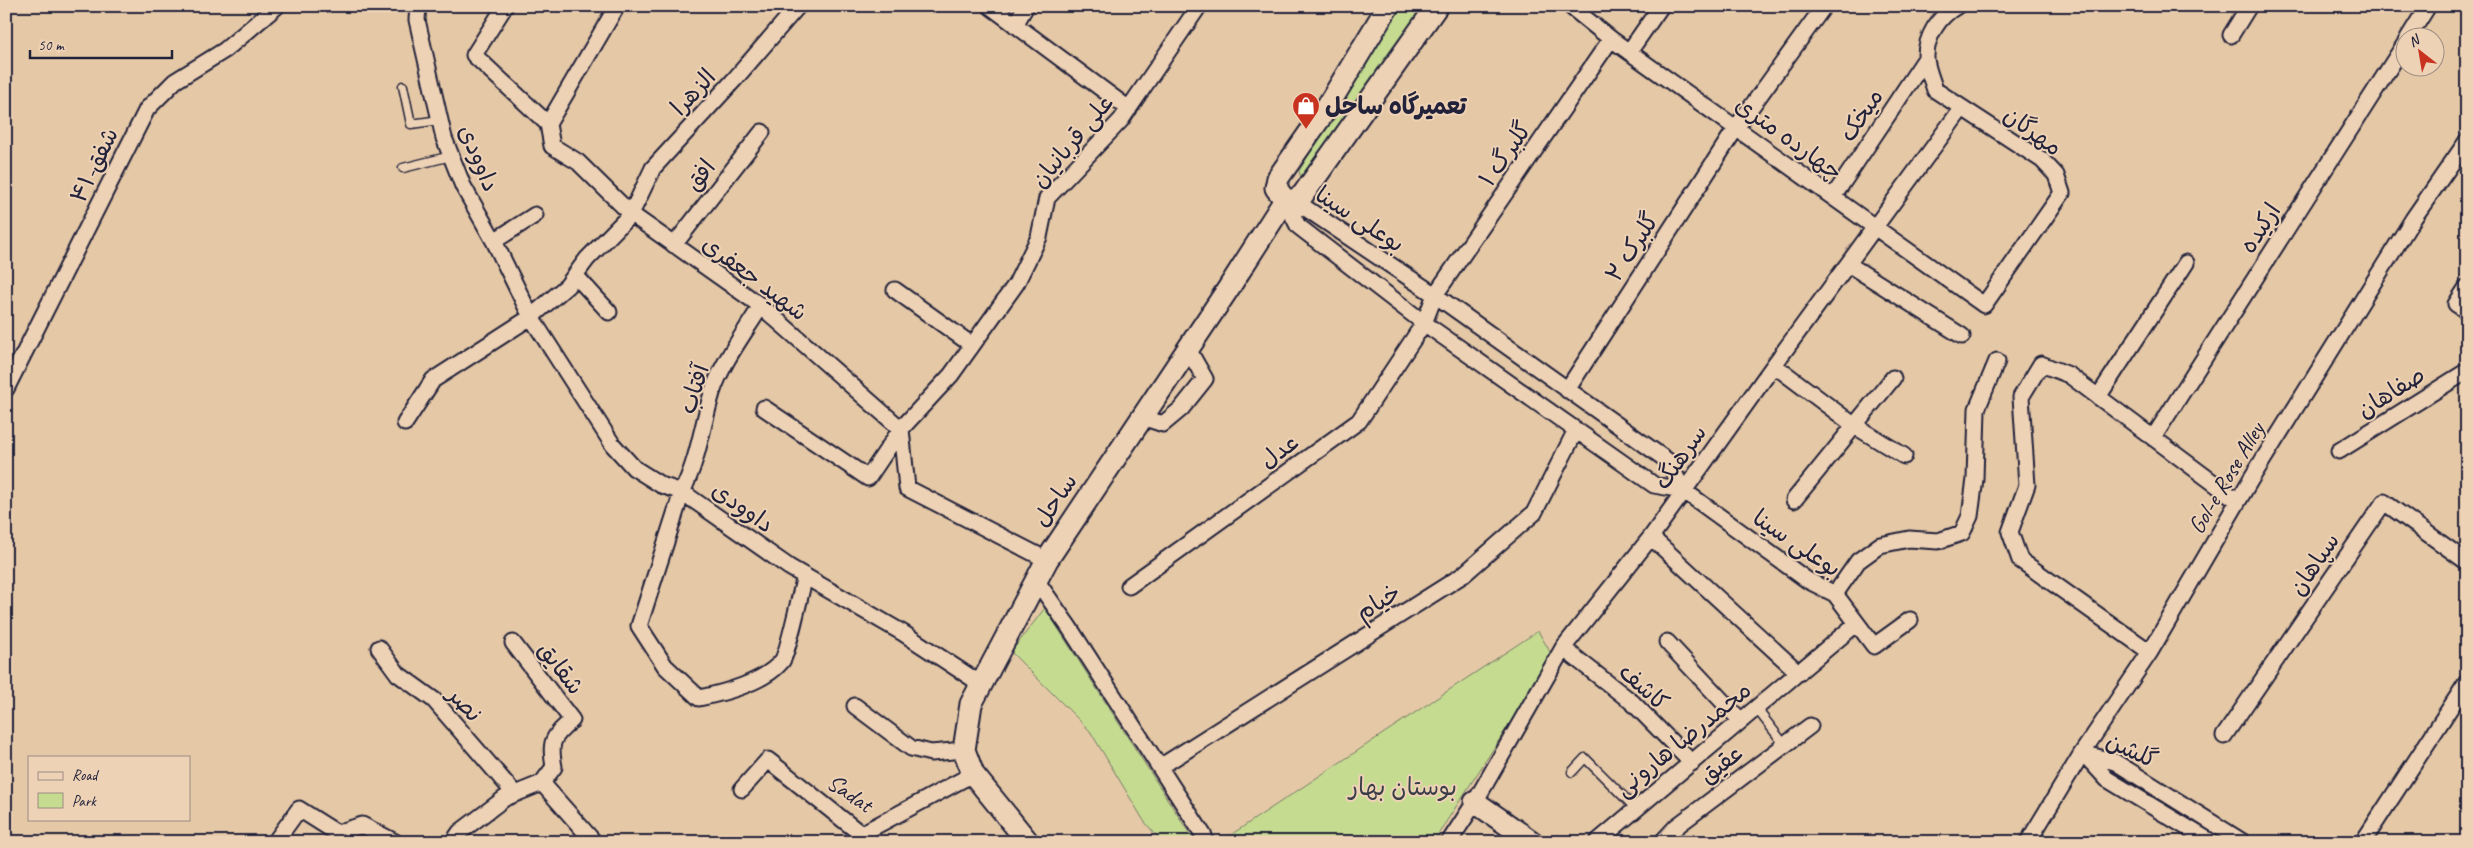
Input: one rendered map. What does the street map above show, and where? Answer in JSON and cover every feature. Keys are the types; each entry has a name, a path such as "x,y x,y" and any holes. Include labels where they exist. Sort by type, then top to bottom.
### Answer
{"street":[{"name":"شفق-۴۱","path":"6,389 147,109 175,80 225,50 277,6"},
{"name":"داوودی","path":"418,6 417,20 440,120 463,186 494,241 532,317 613,445 634,468 661,485 682,492 805,576 903,633 981,684"},
{"path":"505,6 474,55 548,124 618,6"},
{"name":"الزهرا","path":"631,214 653,168 798,6"},
{"path":"990,6 1129,109"},
{"path":"1015,25 1026,6"},
{"name":"علی قربانیان","path":"764,408 868,478 901,429 951,375 1016,284 1039,237 1047,198 1129,109 1199,6"},
{"path":"1388,6 1324,112 1278,178 1276,188 1285,200 1294,200 1302,196 1437,6"},
{"name":"چهارده متری","path":"1570,6 1611,39 1984,306"},
{"path":"1629,52 1661,6"},
{"name":"گلبرک ۲","path":"1567,390 1736,128 1824,6"},
{"name":"مهرگان","path":"1957,6 1948,12 1930,34 1926,58 1934,90 2042,160 2056,175 2062,193 1984,306"},
{"path":"2231,35 2249,6"},
{"path":"2414,28 2428,6"},
{"name":"گلبرگ ۱","path":"1424,323 1435,295 1611,39"},
{"name":"میخک","path":"1833,198 1926,58"},
{"name":"ارکیده","path":"2153,438 2396,58"},
{"name":"سرهنگ","path":"1449,842 1475,802 1563,648 1652,537 1683,490 1962,108"},
{"name":"شهید جعفری","path":"548,124 552,146 578,162 631,214 761,306 901,429"},
{"name":"افق","path":"674,245 762,132"},
{"name":"Gol-e Rose Alley","path":"2028,842 2082,753 2150,652 2238,501 2413,219 2467,141"},
{"name":"بوعلی سینا","path":"1285,200 1307,208 1435,295 1668,462 1683,490 1807,580 1834,594 1874,646 1910,620"},
{"name":"بوعلی سینا","path":"1285,200 1298,226 1424,323 1654,485 1683,490"},
{"name":"ساحل","path":"1028,842 973,774 964,750 970,704 1047,560 1285,200"},
{"path":"404,423 433,380 532,317 567,286 587,259 631,214"},
{"path":"494,241 534,215"},
{"path":"2098,397 2186,263"},
{"path":"1848,264 1962,336"},
{"path":"575,275 609,312"},
{"path":"2467,287 2456,304 2467,311"},
{"path":"895,290 972,345"},
{"name":"آفتاب","path":"761,306 730,354 713,392 692,472 682,492 639,626 665,666 699,698 724,693 768,673 783,660 805,576"},
{"name":"عدل","path":"1129,586 1359,421 1424,323"},
{"path":"1142,417 1163,424 1181,409 1205,380 1188,349"},
{"path":"1834,594 1858,561 1880,545 1909,539 1938,541 1962,533 1970,516 1975,479 1977,409 1997,361"},
{"path":"2150,652 2020,560 2010,532 2026,485 2020,397 2041,364 2069,375 2238,501"},
{"path":"1774,365 1855,426 1904,456"},
{"name":"صفاهان","path":"2339,452 2467,370"},
{"path":"1794,500 1893,378"},
{"path":"901,429 907,488 1047,560"},
{"name":"خیام","path":"1160,767 1463,575 1534,513 1576,430"},
{"name":"سپاهان","path":"2224,736 2384,502 2467,562"},
{"path":"1652,537 1799,673"},
{"path":"1036,580 1204,836"},
{"name":"محمدرضا هارونی","path":"1597,842 1635,808 1692,763 1856,624"},
{"path":"1667,642 1741,721"},
{"name":"شقایق","path":"514,643 572,720 556,734 550,747 554,767 542,784"},
{"name":"نصر","path":"378,648 398,674 434,700 515,794"},
{"name":"کاشف","path":"1563,648 1633,703 1692,763"},
{"path":"2363,842 2467,682"},
{"path":"855,706 911,748 931,753 964,750"},
{"name":"عقیق","path":"1662,842 1677,826 1810,726"},
{"name":"گلشن","path":"2082,753 2107,778 2210,842"},
{"name":"گلشن","path":"2082,753 2115,762 2243,842"},
{"name":"Sadat","path":"742,789 768,760 861,834 973,774"},
{"path":"453,842 460,832 504,798 542,784 594,842"},
{"path":"1475,802 1532,842"},
{"path":"275,842 299,809 337,833 362,825 395,842"}],"lane":[{"path":"403,86 410,124 440,120"},
{"path":"403,168 451,156"},
{"path":"1756,708 1784,744"},
{"path":"1572,772 1585,758 1635,808"}],"green space":[{"path":"1398,6 1429,6 1307,178 1301,178 1299,171"},
{"path":"1045,608 1195,842 1162,842 1144,821 1090,731 1011,652"},
{"name":"بوستان بهار","path":"1538,631 1553,657 1433,842 1220,842"}],"place":[{"name":"تعمیرگاه ساحل","path":"1306,130"}]}
